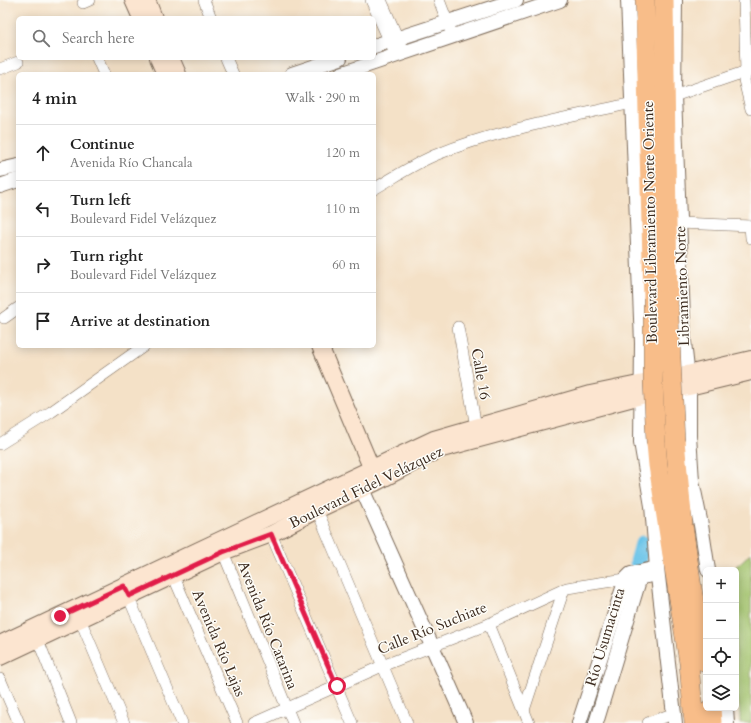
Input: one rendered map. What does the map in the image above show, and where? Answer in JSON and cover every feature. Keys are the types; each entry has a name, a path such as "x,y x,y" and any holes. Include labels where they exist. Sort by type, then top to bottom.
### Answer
{"highway":[{"name":"Boulevard Libramiento Norte Oriente","path":"645,0 660,298 682,439"},
{"name":"Boulevard Libramiento Norte Oriente","path":"649,443 660,298 664,0"},
{"name":"Libramiento Norte","path":"682,439 683,525 692,595 703,648"},
{"path":"649,443 658,465 689,663 694,723"},
{"path":"711,711 712,723"}],"main road":[{"path":"133,0 140,16"},
{"path":"147,0 153,16"},
{"path":"159,60 164,72"},
{"path":"172,60 177,72"},
{"path":"321,348 375,475"},
{"name":"Boulevard Fidel Velázquez","path":"688,381 751,359"},
{"name":"Boulevard Fidel Velázquez","path":"375,475 438,450 641,390 688,381 751,372"},
{"name":"Boulevard Fidel Velázquez","path":"0,644 126,591 359,483 434,439 590,394 641,390"},
{"name":"Boulevard Fidel Velázquez","path":"0,657 80,619 126,591 173,576 223,552 271,534 317,510 359,483"}],"street":[{"path":"204,0 210,16"},
{"path":"371,0 394,39"},
{"path":"381,0 400,55"},
{"path":"439,0 450,30"},
{"path":"347,72 400,55 516,0"},
{"path":"376,45 394,39 450,30 560,0"},
{"path":"628,0 642,343 641,390 649,443 657,571 675,718 648,723"},
{"name":"Libramiento Norte","path":"676,0 674,96 684,342 688,381 682,439 701,525 708,567"},
{"path":"744,0 748,71 744,80 751,109"},
{"path":"98,60 103,72"},
{"path":"227,60 232,72"},
{"path":"298,72 334,60"},
{"path":"0,69 18,62"},
{"path":"674,96 748,71"},
{"path":"376,189 410,167 438,154 506,132 632,103"},
{"path":"0,170 16,166"},
{"path":"0,186 16,181"},
{"path":"680,223 750,226 751,238"},
{"path":"4,318 16,309"},
{"name":"Calle 16","path":"458,327 476,426"},
{"path":"642,343 651,356 664,358 678,352 684,342"},
{"path":"0,444 51,412 141,348"},
{"path":"649,443 643,432 646,425 655,418 666,415 675,415 682,422 682,439"},
{"path":"359,483 466,723"},
{"path":"317,510 407,723"},
{"path":"271,534 352,723"},
{"name":"Avenida Río Catarina","path":"223,552 293,723"},
{"name":"Río Usumacinta","path":"596,723 640,577 657,571"},
{"name":"Calle Río Suchiate","path":"626,579 630,574 657,571"},
{"name":"Avenida Río Lajas","path":"173,576 237,723"},
{"name":"Calle Río Suchiate","path":"254,723 382,666 489,624 564,589 640,577"},
{"name":"Río Usumacinta","path":"579,723 626,579"},
{"path":"524,710 564,589"},
{"path":"126,591 182,723"},
{"path":"80,619 124,723"},
{"path":"489,624 530,723"},
{"path":"38,640 72,723"},
{"path":"0,679 19,723"},
{"path":"726,711 727,723"}],"green space":[{"path":"751,553 751,723 740,723 739,567 735,567"}],"waterway":[{"path":"638,562 643,544"},
{"path":"589,723 615,633"}],"route":[{"path":"60,616 124,586 129,596 223,552 271,534 337,686"}]}
